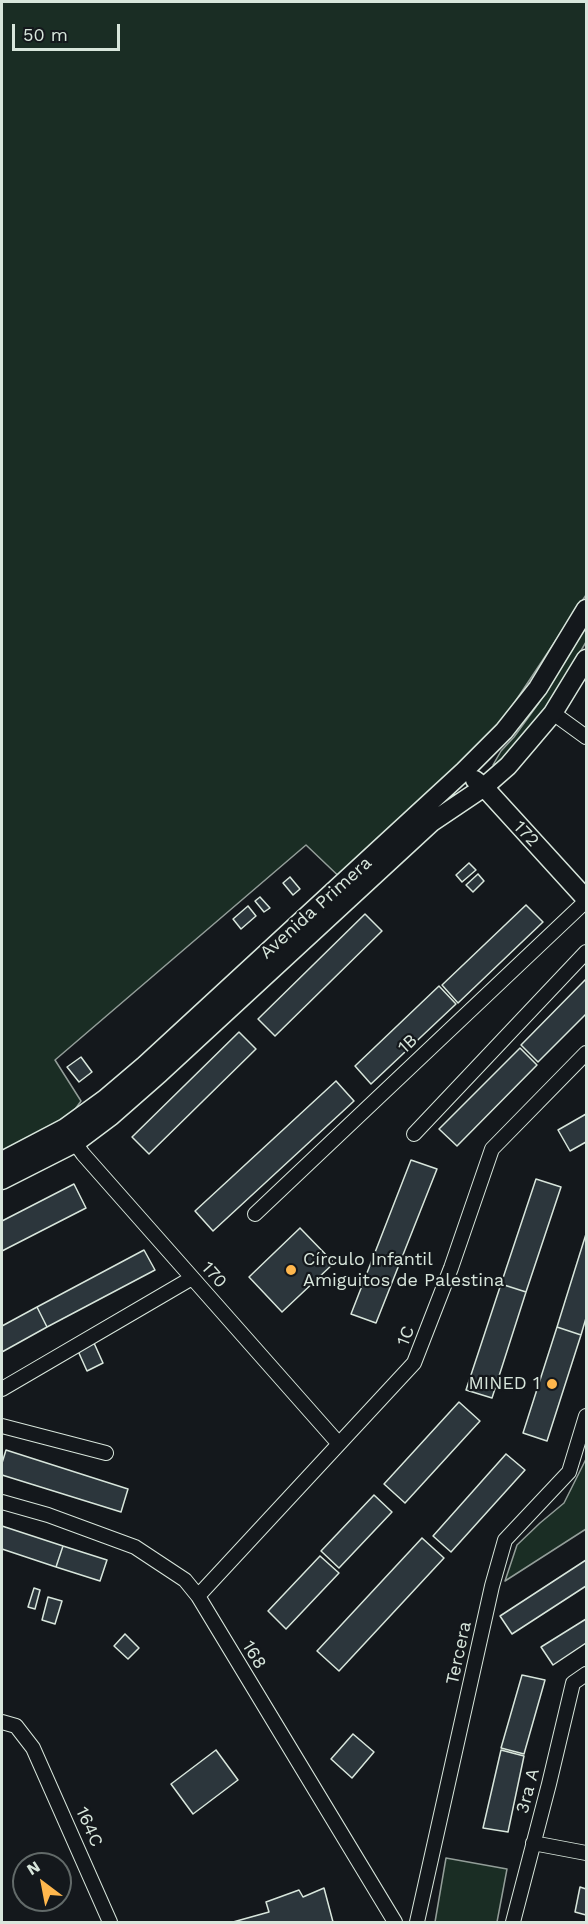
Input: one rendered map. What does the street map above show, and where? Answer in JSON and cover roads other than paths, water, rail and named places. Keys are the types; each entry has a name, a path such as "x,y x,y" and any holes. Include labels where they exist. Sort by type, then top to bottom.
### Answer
{"street":[{"name":"Avenida Primera","path":"2,1180 70,1136 105,1100 464,771 504,730 538,688 586,609"},
{"name":"Avenida Primera","path":"2,1161 70,1136 111,1116 432,822 484,787 508,766 553,713 586,659"},
{"path":"553,713 586,737"},
{"name":"172","path":"464,771 484,787 586,900"},
{"name":"1B","path":"255,1214 586,900"},
{"path":"414,1134 586,952"},
{"name":"1C","path":"198,1596 414,1364 451,1268 492,1149 586,1053"},
{"name":"170","path":"70,1136 192,1278 339,1443"},
{"path":"2,1389 192,1278"},
{"name":"Tercera","path":"417,1923 492,1586 506,1540 569,1472 586,1416"},
{"path":"2,1426 106,1453"},
{"name":"168","path":"2,1502 48,1515 135,1547 185,1580 198,1596 395,1923"},
{"name":"3ra A","path":"513,1923 573,1683 586,1674"},
{"name":"164C","path":"2,1722 16,1726 33,1748 110,1923"},
{"path":"533,1843 586,1853"}],"place":[{"name":"Círculo Infantil Amiguitos de Palestina","path":"291,1270"},
{"name":"MINED 1","path":"552,1384"}]}
